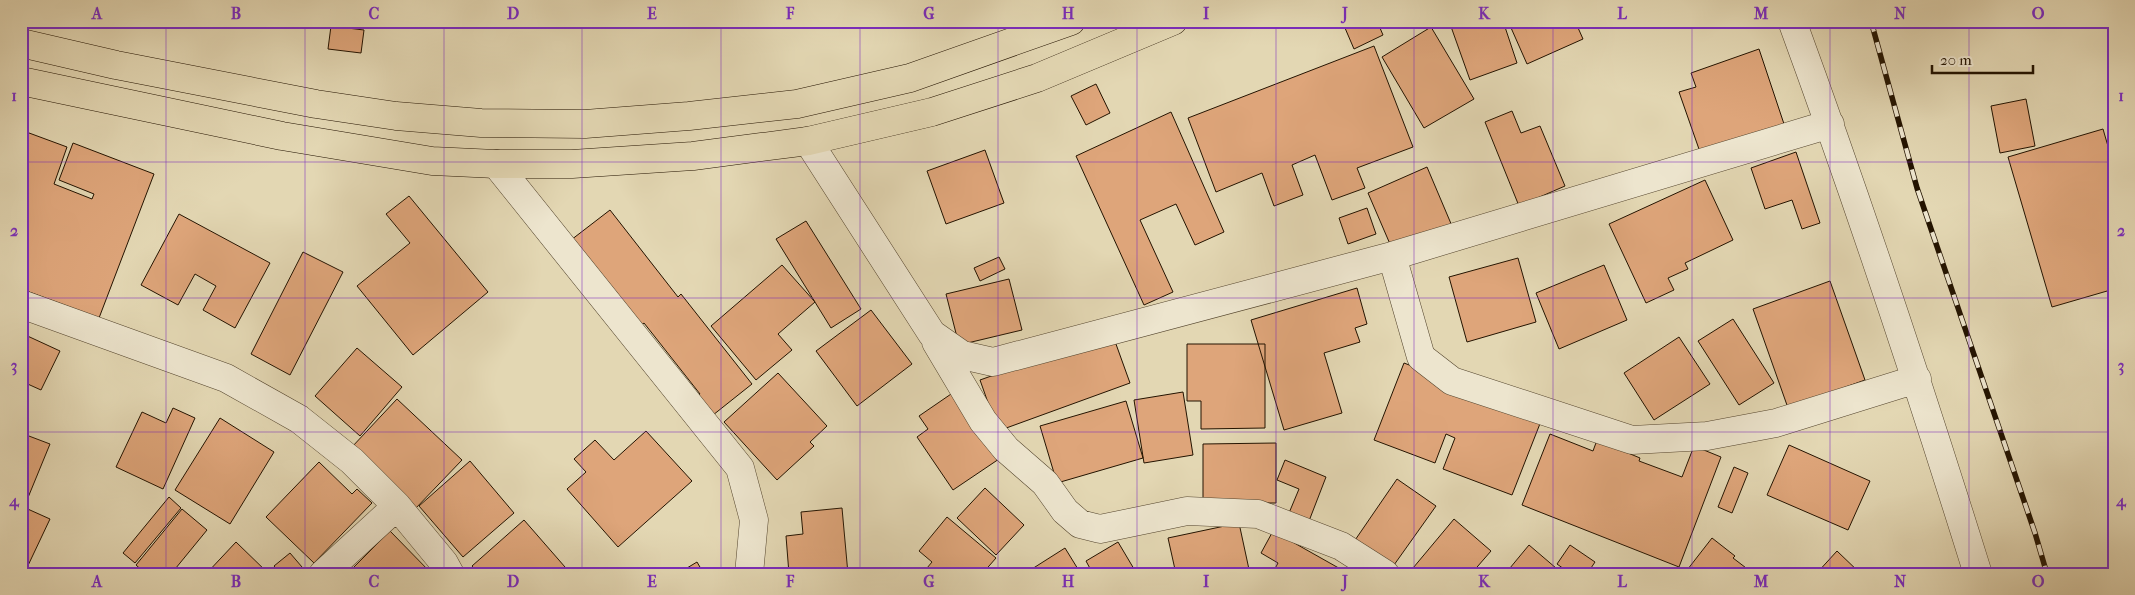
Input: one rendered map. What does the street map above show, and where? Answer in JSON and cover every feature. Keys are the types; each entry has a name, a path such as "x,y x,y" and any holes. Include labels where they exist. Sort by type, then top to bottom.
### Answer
{"main road":[{"path":"21,43 154,73 316,104 388,115 481,123 585,124 689,116 797,104 910,78 1071,21"},
{"path":"21,81 282,136 432,161 496,164 572,164 693,156 808,142 932,112 1037,78 1173,21"}],"street":[{"path":"1792,21 1830,124 1917,379 1974,572"},
{"path":"932,334 962,355 993,362 1392,256 1830,124"},
{"path":"808,142 932,334 982,421 1006,449 1045,483 1065,511 1080,524 1100,529 1187,511 1258,514 1341,546 1385,574"},
{"path":"496,164 740,468 754,520 749,574"},
{"path":"1392,256 1421,357 1444,375 1452,381 1632,440 1708,436 1776,423 1917,379"},
{"path":"21,304 226,378 299,419 352,461 397,506 444,563 450,574"},
{"path":"322,574 397,506"}],"building":[{"path":"721,21 735,21 734,25"},
{"path":"1342,21 1377,21 1383,35 1354,49"},
{"path":"1449,21 1503,21 1517,63 1470,80"},
{"path":"1508,21 1575,21 1583,39 1527,64"},
{"path":"331,26 364,30 361,53 328,49"},
{"path":"1431,27 1474,99 1424,128 1382,57"},
{"path":"1374,46 1413,147 1357,168 1365,188 1332,200 1315,155 1292,165 1303,195 1274,206 1262,173 1216,192 1188,118"},
{"path":"1759,49 1784,124 1700,152 1679,92 1696,87 1691,73"},
{"path":"1096,84 1110,113 1086,125 1071,96"},
{"path":"2026,99 2035,146 2000,153 1991,106"},
{"path":"1512,111 1521,133 1540,126 1565,186 1519,206 1485,122"},
{"path":"1171,112 1224,232 1195,245 1176,204 1140,220 1173,292 1144,305 1076,156"},
{"path":"2103,129 2114,167 2114,289 2052,307 2008,157"},
{"path":"21,130 67,147 54,184 92,199 94,194 59,180 73,143 154,174 99,318 21,289"},
{"path":"985,150 1004,203 946,224 927,171"},
{"path":"1796,152 1820,223 1802,229 1792,200 1765,209 1751,168"},
{"path":"1427,167 1452,226 1393,251 1368,193"},
{"path":"1705,180 1733,240 1685,263 1688,269 1668,278 1674,290 1646,303 1609,224"},
{"path":"409,196 488,292 413,355 357,286 410,243 386,214"},
{"path":"1367,208 1376,234 1348,244 1339,218"},
{"path":"610,210 678,297 681,294 752,384 708,419 692,400 700,394 644,323 639,327 571,240"},
{"path":"179,214 270,263 235,328 203,310 216,286 195,274 178,305 141,285"},
{"path":"806,221 861,309 831,328 776,239"},
{"path":"303,252 343,272 290,375 251,354"},
{"path":"999,257 1005,269 980,281 974,268"},
{"path":"1518,258 1536,322 1467,342 1449,277"},
{"path":"782,265 815,302 778,334 792,350 756,380 711,326"},
{"path":"1604,265 1627,320 1559,349 1536,293"},
{"path":"1009,279 1022,330 959,345 946,294"},
{"path":"1830,281 1865,380 1788,408 1753,309"},
{"path":"1357,288 1367,324 1355,328 1360,342 1324,353 1342,413 1284,430 1251,320"},
{"path":"871,310 912,364 857,406 816,351"},
{"path":"1733,319 1774,383 1739,405 1698,341"},
{"path":"21,333 60,351 41,390 21,381"},
{"path":"1112,333 1130,383 998,431 980,380"},
{"path":"1679,337 1710,384 1654,420 1624,373"},
{"path":"1187,344 1265,344 1265,428 1201,429 1201,401 1187,401"},
{"path":"357,348 402,387 360,436 315,396"},
{"path":"1404,363 1543,416 1512,495 1443,469 1455,438 1446,434 1435,463 1374,440"},
{"path":"778,373 827,426 810,442 814,446 777,480 724,422"},
{"path":"954,392 999,459 953,490 917,437 928,429 919,416"},
{"path":"1183,392 1193,455 1144,463 1134,400"},
{"path":"397,399 462,460 415,509 351,448"},
{"path":"1126,401 1143,458 1057,483 1040,426"},
{"path":"173,408 195,418 163,489 116,467 142,412 166,423"},
{"path":"220,418 274,452 230,524 175,490"},
{"path":"646,431 692,481 618,547 567,489 586,472 574,459 595,440 614,460"},
{"path":"21,433 50,444 27,500 21,497"},
{"path":"1550,434 1593,451 1597,440 1640,458 1639,461 1682,477 1694,446 1721,457 1679,567 1522,505"},
{"path":"1276,443 1276,503 1203,503 1203,444"},
{"path":"1789,445 1870,481 1848,530 1767,495"},
{"path":"1285,460 1326,477 1309,521 1289,513 1299,489 1277,480"},
{"path":"470,461 514,513 463,557 419,506"},
{"path":"319,462 352,494 357,489 372,503 314,563 266,517"},
{"path":"1734,467 1748,473 1732,513 1718,507"},
{"path":"1397,479 1436,506 1389,572 1351,546"},
{"path":"985,488 1024,525 996,555 957,518"},
{"path":"169,497 181,508 135,563 123,553"},
{"path":"21,506 50,519 24,574 21,574"},
{"path":"842,508 848,574 789,574 786,536 803,534 801,512"},
{"path":"182,509 207,530 171,574 146,574 136,565"},
{"path":"947,517 996,558 982,574 922,574 932,562 919,551"},
{"path":"1454,519 1491,551 1471,574 1408,574"},
{"path":"524,520 565,567 558,574 479,574 472,566"},
{"path":"1239,523 1250,574 1176,574 1168,538"},
{"path":"390,531 432,574 347,574"},
{"path":"1273,531 1344,571 1342,574 1272,574 1278,563 1261,553"},
{"path":"1712,538 1735,556 1733,558 1754,574 1684,574"},
{"path":"236,542 269,574 206,574"},
{"path":"1118,542 1137,574 1093,574 1086,561"},
{"path":"1529,545 1563,574 1505,574"},
{"path":"1570,545 1595,562 1587,574 1571,574 1557,564"},
{"path":"1065,548 1081,574 1024,574"},
{"path":"1837,551 1861,574 1816,574"},
{"path":"290,553 308,574 281,574 274,566"},
{"path":"697,562 704,574 677,574"}],"railway":[{"path":"1871,21 1917,188 2035,533 2047,574"}]}
